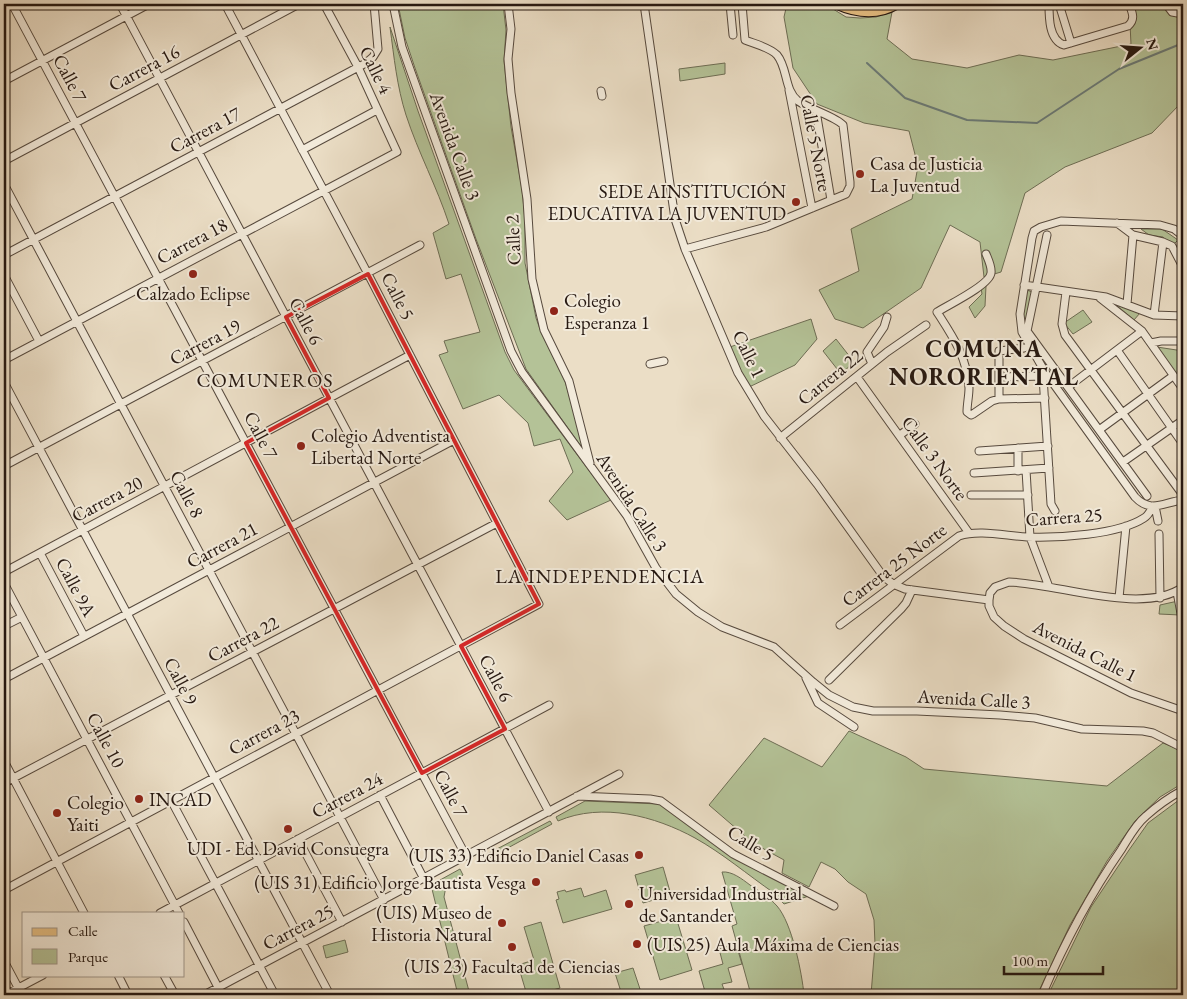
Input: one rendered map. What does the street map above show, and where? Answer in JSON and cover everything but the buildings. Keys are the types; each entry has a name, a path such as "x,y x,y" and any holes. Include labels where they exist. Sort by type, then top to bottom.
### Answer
{"main road":[{"path":"836,4 860,12 876,12 897,4"}],"street":[{"name":"Calle 7","path":"12,4 466,856"},
{"name":"Calle 6","path":"120,4 549,812"},
{"path":"4,81 150,4"},
{"name":"Calle 5","path":"225,4 540,604"},
{"name":"Carrera 16","path":"4,161 299,4"},
{"name":"Calle 4","path":"324,4 358,68 397,152"},
{"name":"Carrera 17","path":"4,256 358,68 373,57 378,49 374,4"},
{"name":"Avenida Calle 3","path":"393,4 402,47 511,352 522,372 627,516 656,568 676,594 704,616 722,627 774,646 829,694 853,707 864,710 1035,718 1082,729 1143,731 1153,733 1183,748"},
{"name":"Calle 2","path":"508,4 511,29 508,59 511,93 527,199 532,279 544,330 569,381 590,465"},
{"name":"Calle 1","path":"644,4 675,219 685,249 738,373 780,438 822,491 884,576 893,584"},
{"path":"730,4 733,35"},
{"path":"685,249 766,227 848,192 850,186 843,125 796,99 788,85 777,56 766,48 745,40 742,4"},
{"path":"1049,4 1051,29 1054,37 1058,43 1068,44 1128,26 1132,22 1133,16 1129,4"},
{"path":"1059,4 1068,44"},
{"path":"1166,4 1172,12 1180,14"},
{"name":"Calle 5 Norte","path":"788,85 812,208"},
{"path":"302,150 377,110"},
{"path":"816,111 831,200"},
{"name":"Carrera 18","path":"4,360 397,152"},
{"name":"Calle 8","path":"4,184 384,900"},
{"path":"1066,292 1062,324 1065,335 1182,497 1154,506 1142,504 1135,497 1044,374 1022,332 1020,314 1034,231 1048,224 1061,222 1167,226 1183,236"},
{"path":"1117,223 1133,235 1172,246 1183,267"},
{"path":"1047,235 1027,331 1147,496"},
{"path":"1127,304 1133,235"},
{"path":"1154,314 1162,242"},
{"name":"Carrera 19","path":"4,466 420,245"},
{"path":"986,254 991,271 989,278 980,286 937,312 964,358 968,382 967,410 969,414 974,414 992,401 999,399 1045,398"},
{"path":"4,275 39,341"},
{"path":"1024,285 1098,296 1154,314 1183,316"},
{"path":"1098,296 1142,331 1183,389"},
{"path":"872,364 867,352 884,327 887,317"},
{"name":"Carrera 22","path":"780,438 872,364 926,324"},
{"path":"1068,387 1142,331"},
{"path":"1151,343 1183,341"},
{"path":"999,399 999,351 1024,348"},
{"path":"1117,350 1183,444"},
{"name":"Carrera 20","path":"4,572 410,355"},
{"path":"650,364 664,362"},
{"path":"1000,377 1044,374"},
{"path":"1044,374 1051,504 1055,510"},
{"path":"1099,430 1173,376"},
{"name":"Calle 3 Norte","path":"857,377 969,533"},
{"name":"Calle 9","path":"4,382 330,995"},
{"path":"1123,462 1183,420"},
{"path":"900,436 916,424"},
{"name":"Carrera 21","path":"4,679 454,440"},
{"path":"979,451 1048,446"},
{"path":"1018,448 1028,495 1030,537 1049,587"},
{"path":"974,473 1049,468"},
{"path":"972,495 1028,495"},
{"path":"1154,506 1158,521"},
{"name":"Carrera 25","path":"969,533 1030,537 1099,533 1126,526 1145,518 1154,506"},
{"name":"Carrera 22","path":"4,783 497,523"},
{"path":"1119,598 1126,526"},
{"name":"Carrera 25 Norte","path":"840,626 956,538 969,533"},
{"path":"1159,534 1160,598"},
{"name":"Calle 9A","path":"40,554 84,636"},
{"path":"893,584 912,590 989,600 990,594 995,587 1009,582 1143,600 1160,598 1180,590 1183,624"},
{"name":"Calle 10","path":"4,583 178,912"},
{"path":"829,680 901,609 912,590"},
{"name":"Avenida Calle 1","path":"989,600 989,606 994,617 1012,632 1131,693 1183,710"},
{"name":"Carrera 23","path":"4,890 540,604"},
{"path":"4,626 22,617"},
{"path":"805,675 818,703 854,727"},
{"name":"Carrera 24","path":"162,912 549,705"},
{"path":"4,761 83,912"},
{"name":"Carrera 25","path":"204,995 619,774"},
{"path":"1042,995 1079,916 1138,824 1164,801 1183,790"},
{"path":"380,795 424,878"},
{"name":"Calle 5","path":"577,796 656,799 666,804 733,854 834,906"},
{"path":"172,800 275,995"},
{"path":"298,840 342,922"},
{"path":"185,924 222,995"},
{"path":"4,961 20,992"},
{"path":"5,995 20,992 42,976"},
{"path":"118,976 128,995"},
{"path":"165,976 175,995"}],"highlighted area":[{"path":"368,274 539,604 461,646 505,729 422,773 246,443 329,398 286,317"}],"green space":[{"path":"398,4 503,4 506,30 504,61 511,127 522,189 525,220 525,263 536,318 565,381 585,452 526,369 476,239 415,68 405,38"},
{"path":"787,4 825,4 846,17 876,17 892,12 887,39 912,59 967,68 1019,55 1053,60 1131,44 1129,4 1170,4 1172,13 1183,13 1183,106 1180,104 1152,133 1065,167 1025,193 1001,272 984,277 980,242 950,225 921,288 863,328 835,319 819,290 859,271 851,229 912,199 918,166 909,131 864,123 817,104 793,68 784,17"},
{"path":"390,27 418,111 505,352 514,370 611,500 567,520 549,501 573,472 560,439 534,446 528,423 499,395 463,409 439,355 448,352 444,341 480,332 461,274 446,279 433,233 449,224 406,115 394,61"},
{"path":"725,63 725,74 680,81 679,69"},
{"path":"1141,229 1162,229 1178,240 1173,245 1163,237 1149,235"},
{"path":"986,286 985,306 975,318 969,307 982,294 981,288"},
{"path":"1027,290 1032,292 1024,328 1022,318"},
{"path":"1110,300 1140,313 1134,320"},
{"path":"1083,310 1092,322 1073,334 1064,323"},
{"path":"811,319 817,339 795,365 747,388 727,348"},
{"path":"836,339 854,362 841,374 823,351"},
{"path":"1157,347 1183,351 1183,384"},
{"path":"1178,601 1180,615 1159,614 1160,605"},
{"path":"849,731 906,757 924,769 1107,786 1163,743 1183,751 1183,783 1160,797 1135,821 1107,861 1070,925 1037,995 871,995 875,944 874,920 866,894 848,882 835,869 821,862 809,887 782,873 784,860 753,843 709,805 764,738 822,767"},
{"path":"1183,797 1183,995 1048,995 1091,907 1129,850 1148,823"},
{"path":"585,801 660,804 727,853 809,896 784,904 774,893 725,857 695,838 663,823 628,814 610,812 575,815 558,821 556,817"},
{"path":"550,821 552,824 480,863 478,859"},
{"path":"663,867 671,895 643,903 635,875"},
{"path":"460,869 463,875 446,886 444,897 470,995 458,995 431,885"},
{"path":"722,872 733,874 744,880 777,906 792,936 804,995 751,995 732,926 737,924"},
{"path":"581,888 584,897 606,890 612,909 563,923 556,900 559,899 557,892"},
{"path":"676,917 692,970 660,980 644,926"},
{"path":"541,922 560,988 535,995 527,995 518,965 534,960 524,927"},
{"path":"345,940 348,952 326,958 323,946"},
{"path":"736,944 742,964 728,968 732,982 722,984 725,992 706,995 699,971 723,964 719,949"},
{"path":"633,968 642,995 622,995 615,973"}],"waterway":[{"path":"867,63 905,98 967,120 1037,123 1119,69 1183,43"}],"place":[{"name":"Casa de Justicia La Juventud","path":"860,174"},
{"name":"SEDE AINSTITUCIÓN EDUCATIVA LA JUVENTUD","path":"796,202"},
{"name":"Calzado Eclipse","path":"193,274"},
{"name":"Colegio Esperanza 1","path":"554,311"},
{"name":"Colegio Adventista Libertad Norte","path":"301,446"},
{"name":"INCAD","path":"139,799"},
{"name":"Colegio Yaiti","path":"57,813"},
{"name":"UDI - Ed. David Consuegra","path":"288,829"},
{"name":"(UIS 33) Edificio Daniel Casas","path":"639,855"},
{"name":"(UIS 31) Edificio Jorge Bautista Vesga","path":"536,882"},
{"name":"Universidad Industrial de Santander","path":"629,904"},
{"name":"(UIS) Museo de Historia Natural","path":"502,923"},
{"name":"(UIS 25) Aula Máxima de Ciencias","path":"637,944"},
{"name":"(UIS 23) Facultad de Ciencias","path":"512,947"}],"district":[{"name":"COMUNA NORORIENTAL","path":"984,362"},
{"name":"COMUNEROS","path":"265,380"},
{"name":"LA INDEPENDENCIA","path":"600,576"}]}
